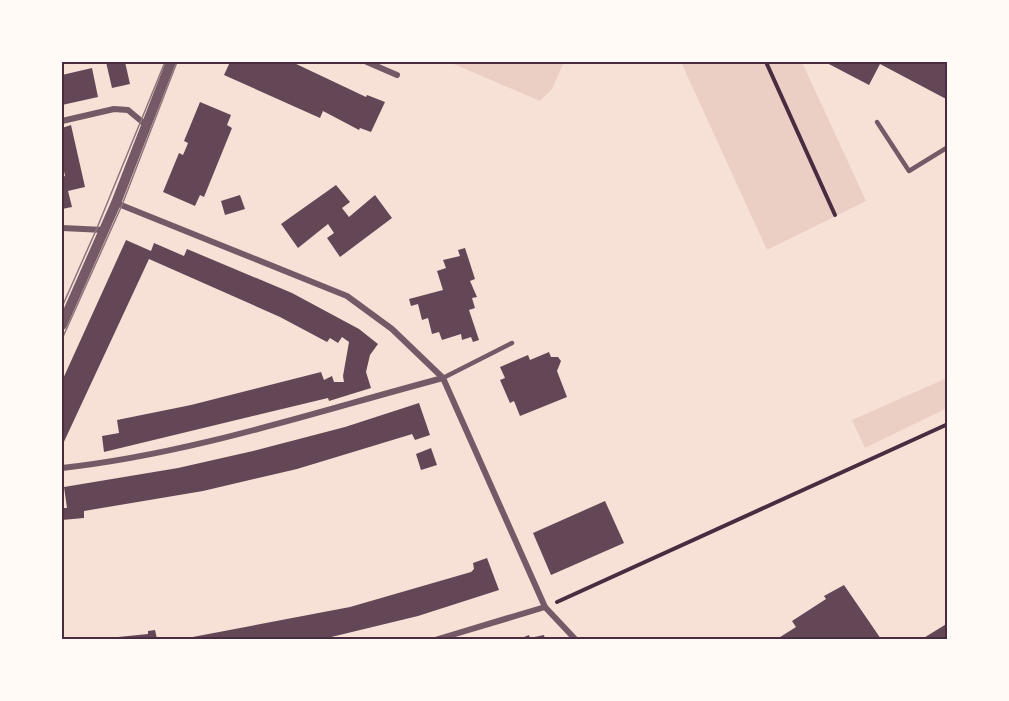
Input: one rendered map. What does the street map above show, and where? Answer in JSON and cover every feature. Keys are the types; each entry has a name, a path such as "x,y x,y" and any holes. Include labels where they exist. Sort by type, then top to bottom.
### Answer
{"street":[{"path":"62,325 116,203 171,62"},
{"path":"368,62 398,75"},
{"path":"62,121 114,109 128,110 146,125"},
{"path":"116,203 347,296 392,329 443,378 545,607 576,639"},
{"path":"62,228 104,231"},
{"path":"62,468 101,464 250,431 443,378"},
{"path":"435,639 545,607"}],"lane":[{"path":"877,122 909,171 948,147"},
{"path":"443,378 512,343"}],"path":[{"path":"765,62 835,215"},
{"path":"545,607 948,424"}],"shaded area":[{"path":"449,62 564,62 552,89 540,101"},
{"path":"681,62 802,62 866,201 767,250"},
{"path":"947,378 947,408 865,448 852,420"}],"building":[{"path":"106,62 125,62 130,84 112,88"},
{"path":"230,62 292,62 366,97 367,95 385,102 371,132 360,128 359,130 323,111 320,118 224,75"},
{"path":"825,62 943,62 948,64 948,100 880,64 869,85"},
{"path":"92,68 98,97 62,105 62,75"},
{"path":"200,102 231,115 227,125 232,128 204,197 200,195 195,206 163,192 179,153 183,155 186,148 188,143 184,141"},
{"path":"71,125 85,187 68,191 72,207 62,209 62,177 65,176 62,162 62,128"},
{"path":"336,185 350,202 342,208 349,217 375,195 392,218 340,257 327,238 334,233 328,224 298,248 281,224"},
{"path":"240,195 245,209 225,215 221,201"},
{"path":"126,240 151,251 154,243 184,256 187,249 292,293 359,329 378,344 370,355 366,372 371,388 329,401 328,398 104,452 102,436 119,433 117,420 191,405 321,372 324,380 332,376 334,382 344,382 349,342 342,337 338,343 330,338 327,342 280,317 149,259 62,446 62,381"},
{"path":"465,248 475,279 470,281 477,297 472,298 475,308 469,310 479,340 473,342 471,337 462,340 461,334 442,340 439,332 432,334 428,318 422,320 418,304 411,306 409,299 443,290 437,271 446,268 443,260 460,256 458,250"},
{"path":"549,352 551,357 558,357 561,361 557,371 567,397 520,416 514,401 510,403 500,380 505,378 500,367 528,355 530,360"},
{"path":"419,403 430,435 415,440 412,434 297,469 203,491 84,511 84,518 62,520 62,508 67,508 64,487 178,468 253,451 345,427"},
{"path":"431,448 437,465 421,470 416,454"},
{"path":"605,501 624,543 551,575 533,533"},
{"path":"487,558 499,590 418,616 323,639 182,639 350,607 471,572 474,569 473,563"},
{"path":"844,585 881,639 777,639 796,627 792,621 826,599 824,596"},
{"path":"948,623 948,639 922,639"},
{"path":"155,630 157,639 98,639 148,634 148,631"},
{"path":"529,635 530,638 544,635 545,639 519,639"}],"tram line":[{"path":"62,307 165,62"},
{"path":"62,339 122,205 177,62"}]}
